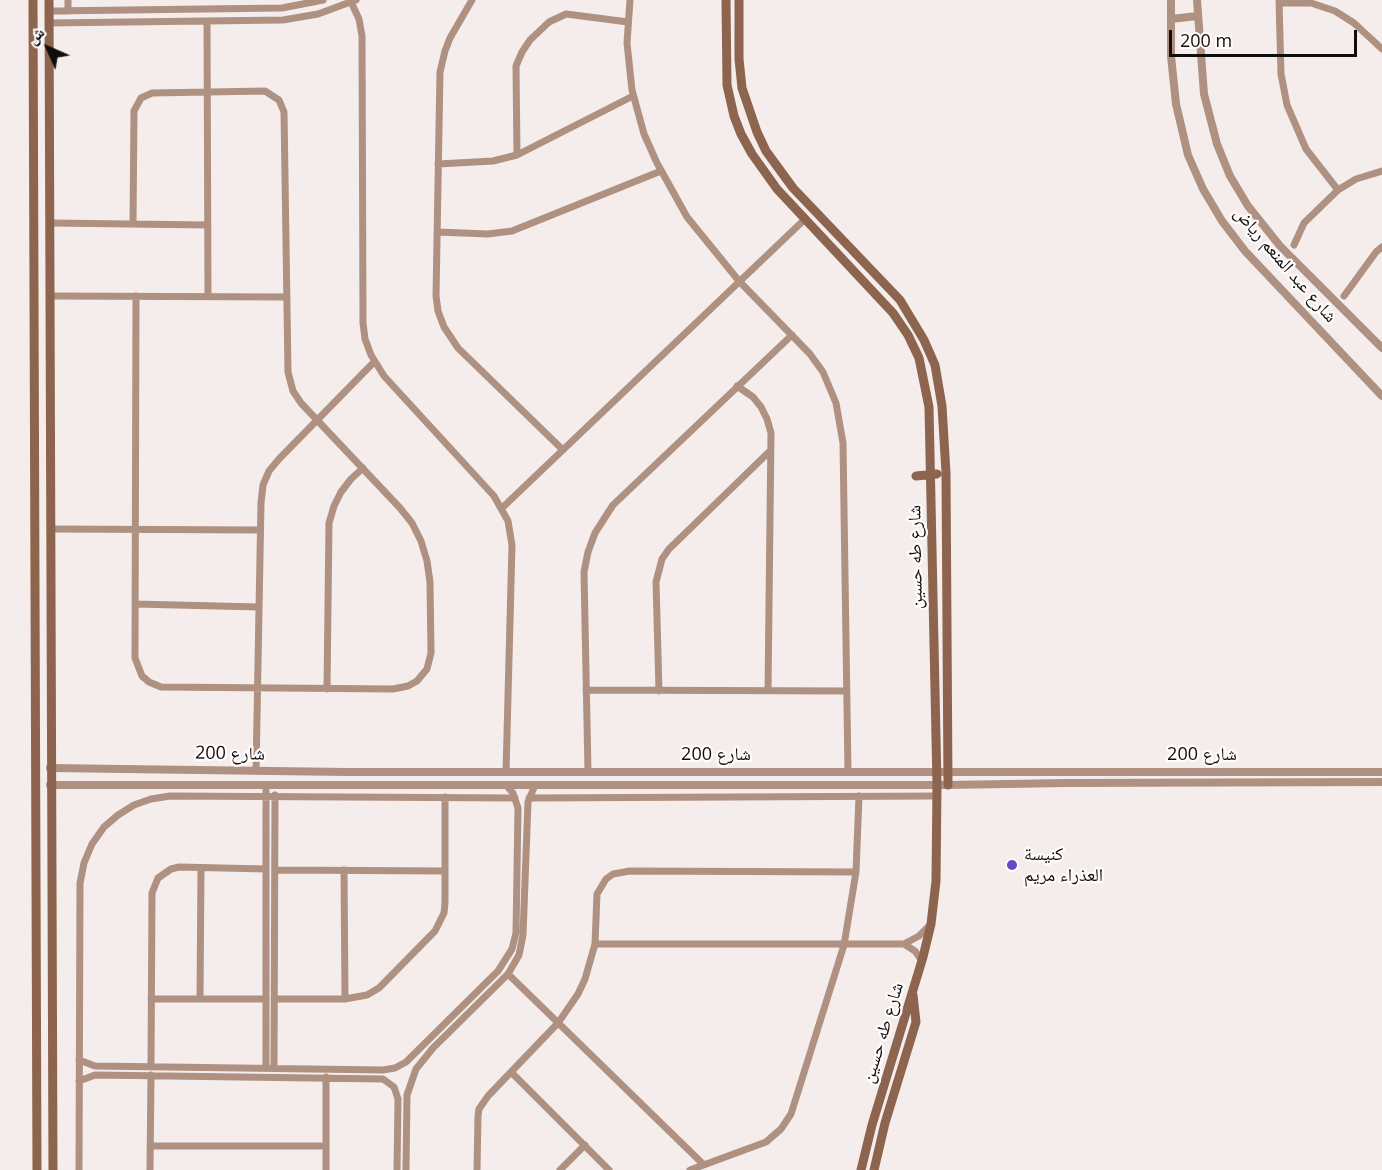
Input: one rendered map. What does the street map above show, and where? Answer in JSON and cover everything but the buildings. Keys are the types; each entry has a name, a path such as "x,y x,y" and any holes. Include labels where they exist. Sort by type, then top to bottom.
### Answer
{"main road":[{"path":"33,0 37,1170"},
{"path":"49,0 52,1170"},
{"name":"شارع طه حسين","path":"726,0 727,85 741,134 762,170 804,219 875,291 908,335 919,358 928,394 932,474 938,859 931,924 922,961 870,1132 861,1170"},
{"name":"شارع طه حسين","path":"739,0 739,59 742,88 765,151 782,174 879,276 912,317 931,355 939,384 946,473 948,785"},
{"path":"916,476 946,473"},
{"name":"شارع طه حسين","path":"874,1170 885,1124 916,1022 912,992"}],"street":[{"path":"68,0 68,10"},
{"path":"49,11 282,8 323,0"},
{"path":"472,0 450,38 440,72 437,232 437,304 440,319 458,348 563,450"},
{"path":"630,0 628,59 633,96 644,134 661,171 687,217 739,281 810,354 823,372 833,392 841,423 843,443 848,772"},
{"name":"شارع عبد المنعم رياض","path":"1171,0 1172,72 1176,104 1188,154 1203,189 1222,221 1245,251 1382,396"},
{"name":"شارع عبد المنعم رياض","path":"1197,0 1202,77 1207,111 1217,144 1239,191 1258,220 1280,246 1382,348"},
{"path":"49,23 295,19 329,11 354,1 362,36 363,323 368,347 374,362 384,376 502,508 510,528 512,545 506,772"},
{"path":"1338,190 1306,149 1287,105 1281,74 1279,1 1311,3 1335,11 1354,23 1382,49"},
{"path":"517,154 516,66 531,40 549,22 566,14 628,22"},
{"path":"1171,19 1197,16"},
{"path":"207,21 208,296"},
{"path":"133,225 134,111 141,98 152,93 265,91 277,97 284,112 286,297 290,383 302,404 406,515 424,551 430,582 430,659 421,677 403,688 161,687 149,682 139,672 136,663 135,604 136,296"},
{"path":"438,164 493,161 517,154 633,96"},
{"path":"437,232 488,234 512,231 661,171"},
{"path":"1294,244 1304,224 1338,190 1356,179 1382,171"},
{"path":"502,508 804,219"},
{"path":"51,224 208,225"},
{"path":"1344,296 1382,247"},
{"path":"51,296 286,297"},
{"path":"588,772 584,572 595,533 613,505 792,334"},
{"path":"256,771 262,491 269,471 374,362"},
{"path":"738,386 753,397 764,413 771,432 768,691"},
{"path":"658,691 656,582 662,559 669,549 770,451"},
{"path":"327,688 329,523 341,492 363,468"},
{"path":"51,529 260,530"},
{"path":"135,604 259,607"},
{"path":"586,690 847,691"},
{"name":"شارع 200","path":"50,768 506,772 1382,771"},
{"name":"شارع 200","path":"50,785 948,785 1382,782"},
{"path":"270,1068 266,999 266,869 267,796 271,785"},
{"path":"270,1068 274,999 275,870 275,796 271,785"},
{"path":"79,1059 95,1065 383,1070 401,1065 411,1058 498,971 512,949 516,933 518,808 515,798 506,785"},
{"path":"406,1170 407,1095 416,1069 433,1048 508,974 515,965 522,945 529,798 535,785"},
{"path":"79,1170 80,883 84,863 92,844 104,827 118,815 134,805 170,796 515,798"},
{"path":"690,1170 766,1142 781,1129 794,1107 844,945 856,872 859,796"},
{"path":"529,798 937,796"},
{"path":"274,999 345,999 367,995 379,987 435,931 444,913 445,797"},
{"path":"201,868 201,999"},
{"path":"151,1066 152,893 158,878 171,869 266,869"},
{"path":"275,870 445,871"},
{"path":"344,870 345,999"},
{"path":"477,1170 479,1109 488,1096 558,1023 582,987 595,944 597,894 606,879 621,872 856,872"},
{"path":"595,944 904,944 919,936 931,924"},
{"path":"904,944 915,951 922,961"},
{"path":"508,974 703,1164"},
{"path":"151,999 266,999"},
{"path":"512,1072 609,1170"},
{"path":"79,1081 95,1075 377,1077 384,1079 393,1087 398,1099 397,1170"},
{"path":"150,1170 151,1075"},
{"path":"326,1077 326,1170"},
{"path":"150,1146 326,1146"},
{"path":"561,1170 585,1146"}],"place":[{"name":"كنيسة العذراء مريم","path":"1012,865"}]}
